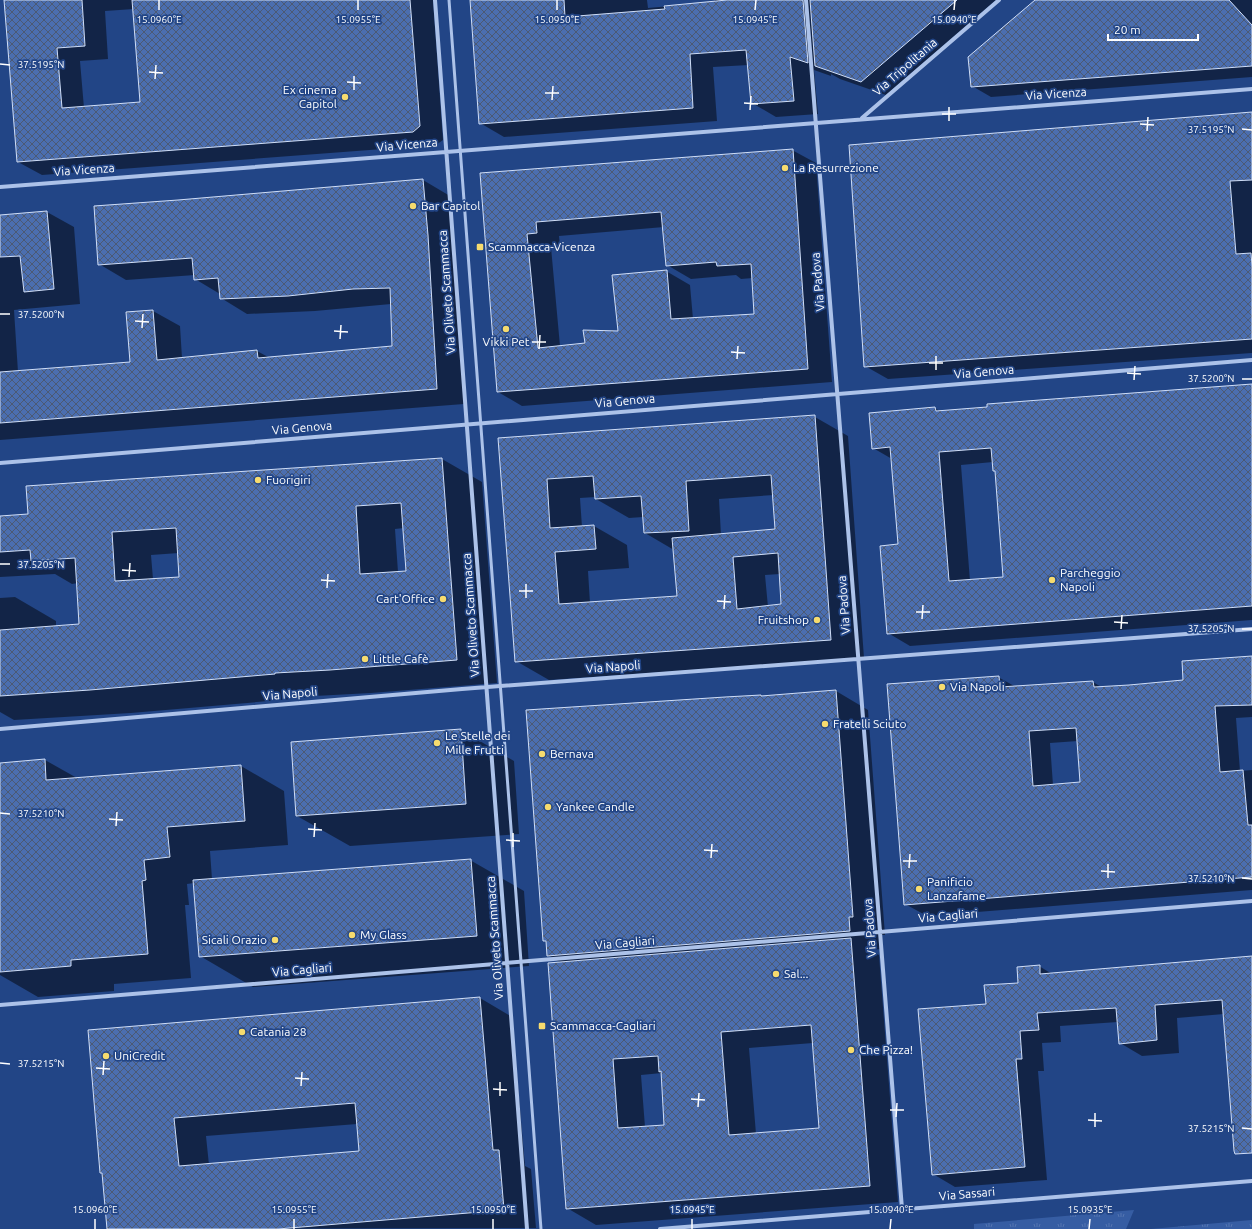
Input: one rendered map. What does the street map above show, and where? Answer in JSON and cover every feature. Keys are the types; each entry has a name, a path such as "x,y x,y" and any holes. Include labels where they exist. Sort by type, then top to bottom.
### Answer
{"street":[{"name":"Via Oliveto Scammacca","path":"435,0 527,1229"},
{"name":"Via Padova","path":"806,0 902,1209"},
{"name":"Via Tripolitania","path":"861,119 999,0"},
{"name":"Via Vicenza","path":"0,187 1252,89"},
{"name":"Via Genova","path":"0,463 1252,360"},
{"name":"Via Napoli","path":"0,729 486,687 1252,629"},
{"name":"Via Cagliari","path":"0,1005 1252,901"},
{"name":"Via Sassari","path":"660,1229 1252,1181"}],"lane":[{"path":"449,0 541,1229"}],"green space":[{"path":"1134,1210 1126,1229 974,1229 974,1224"},
{"path":"1252,1220 1252,1229 1151,1229"}],"building":[{"path":"4,0 82,0 85,46 57,48 62,108 140,102 132,0 410,0 420,126 413,132 17,162"},
{"path":"470,0 564,0 565,17 665,9 664,6 727,0 803,0 808,63 790,57 794,101 751,104 746,50 690,54 693,108 479,124"},
{"path":"810,0 957,0 861,82 815,66"},
{"path":"1035,0 1229,0 1252,25 1252,66 971,87 968,57"},
{"path":"1252,112 1252,180 1230,181 1236,254 1251,253 1252,339 864,367 849,145"},
{"path":"793,149 808,369 497,392 480,173","holes":["661,212 666,266 716,262 717,266 751,264 754,314 671,319 667,270 612,275 618,331 583,330 585,343 538,348 527,234 537,233 536,222"]},
{"path":"423,179 428,235 437,389 0,423 0,372 130,362 126,312 153,310 157,360 257,350 258,358 392,346 390,288 353,289 288,296 220,299 218,278 194,280 192,258 98,265 94,206"},
{"path":"47,211 54,289 24,292 20,256 0,257 0,215"},
{"path":"1252,384 1252,606 887,634 880,546 898,544 890,447 872,449 869,413 935,407 936,411 987,407 987,404","holes":["991,448 993,471 995,471 1003,577 949,581 939,452"]},
{"path":"815,415 831,640 515,662 498,438","holes":["771,475 775,529 672,538 677,596 559,604 555,552 596,549 594,525 550,528 547,479 593,476 595,499 641,496 644,533 689,531 686,481","778,553 781,604 737,609 733,557"]},
{"path":"442,458 457,660 275,673 90,690 0,696 0,630 79,624 75,558 31,561 30,550 0,552 0,516 28,514 26,486","holes":["401,503 406,571 360,574 356,506","176,528 179,577 115,581 112,532"]},
{"path":"1252,656 1252,705 1215,706 1220,772 1243,770 1248,825 1252,825 1252,877 904,905 887,684 999,676 1000,687 1093,681 1094,687 1129,685 1183,680 1182,661","holes":["1076,728 1080,782 1033,786 1029,731"]},
{"path":"836,690 853,917 849,917 850,931 547,956 546,941 543,941 526,710"},
{"path":"461,729 466,804 296,816 291,742"},
{"path":"45,759 46,780 241,765 245,821 167,827 170,857 144,860 146,880 142,881 148,954 71,960 71,966 0,972 0,763"},
{"path":"471,859 477,936 199,957 193,880"},
{"path":"851,938 870,1186 566,1209 548,963","holes":["811,1025 819,1128 729,1135 721,1032","658,1056 659,1072 661,1071 664,1125 618,1128 613,1059"]},
{"path":"1252,956 1252,1153 1235,1154 1234,1151 1222,1000 1155,1005 1157,1040 1119,1044 1116,1008 1037,1013 1039,1030 1020,1031 1022,1059 1016,1059 1025,1167 932,1175 918,1009 986,1004 984,985 1018,983 1017,967 1040,965 1040,974"},
{"path":"480,997 493,1150 499,1150 504,1210 278,1229 107,1229 102,1173 100,1173 88,1030","holes":["355,1103 359,1151 179,1166 174,1118"]}],"place":[{"name":"Ex cinema Capitol","path":"345,97"},
{"name":"La Resurrezione","path":"785,168"},
{"name":"Bar Capitol","path":"413,206"},
{"name":"Scammacca-Vicenza","path":"480,247"},
{"name":"Vikki Pet","path":"506,329"},
{"name":"Fuorigiri","path":"258,480"},
{"name":"Parcheggio Napoli","path":"1052,580"},
{"name":"Cart'Office","path":"443,599"},
{"name":"Fruitshop","path":"817,620"},
{"name":"Little Cafè","path":"365,659"},
{"name":"Via Napoli","path":"942,687"},
{"name":"Fratelli Sciuto","path":"825,724"},
{"name":"Le Stelle dei Mille Frutti","path":"437,743"},
{"name":"Bernava","path":"542,754"},
{"name":"Yankee Candle","path":"548,807"},
{"name":"Panificio Lanzafame","path":"919,889"},
{"name":"My Glass","path":"352,935"},
{"name":"Sicali Orazio","path":"275,940"},
{"name":"Sal...","path":"776,974"},
{"name":"Scammacca-Cagliari","path":"542,1026"},
{"name":"Catania 28","path":"242,1032"},
{"name":"Che Pizza!","path":"851,1050"},
{"name":"UniCredit","path":"106,1056"}]}
